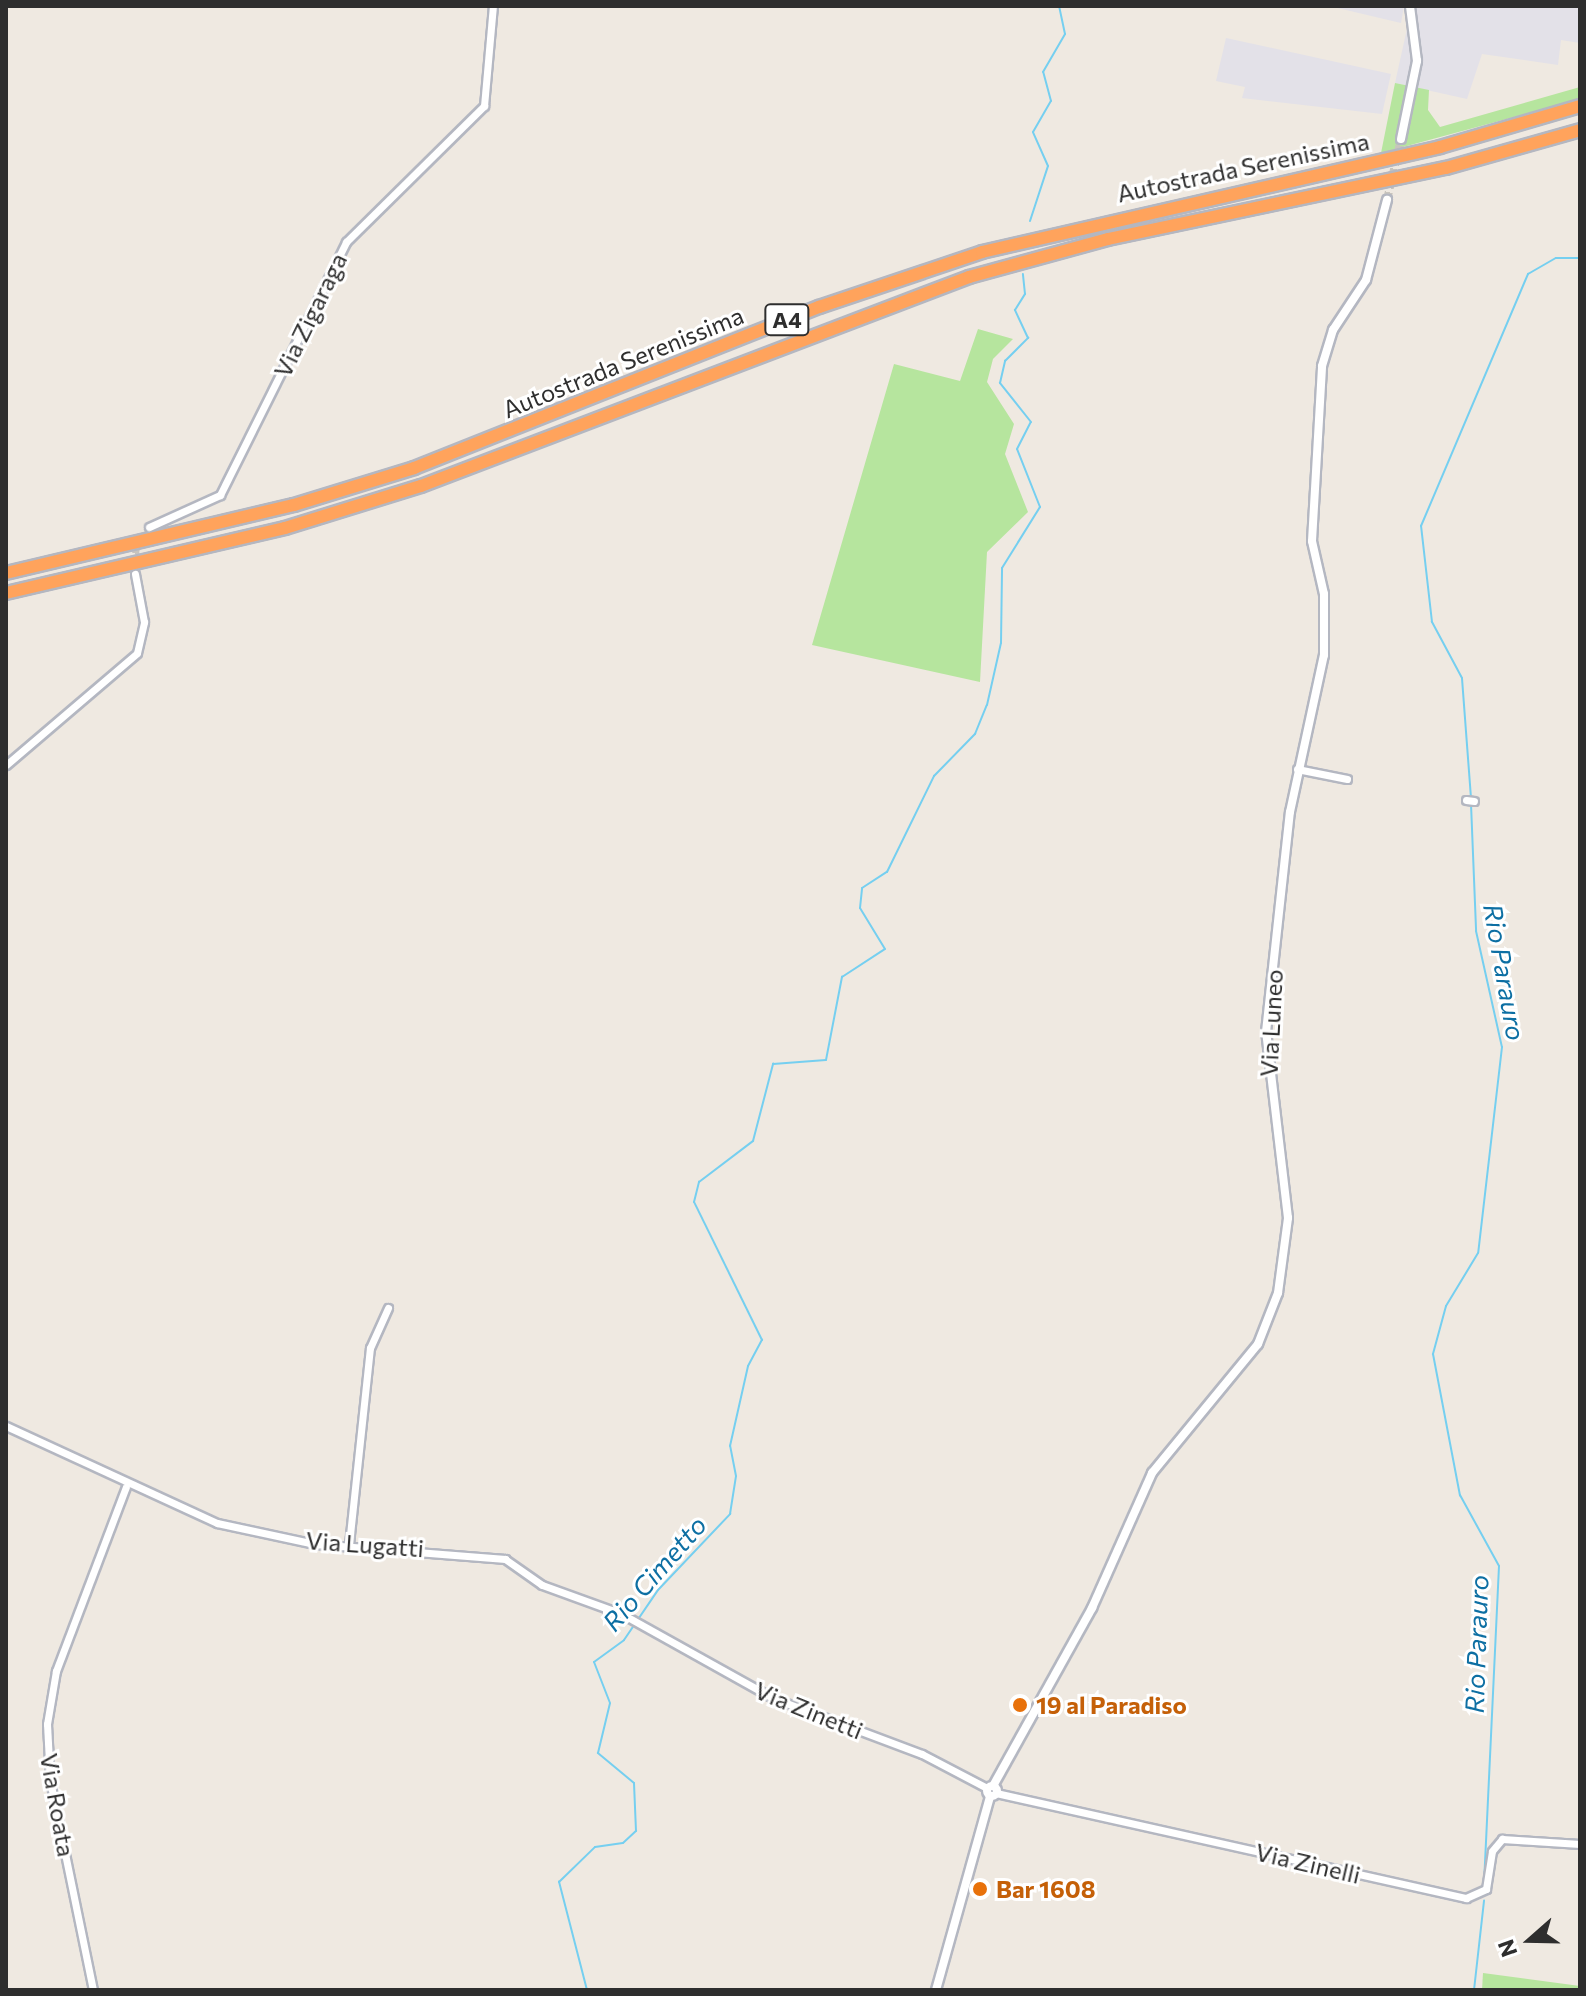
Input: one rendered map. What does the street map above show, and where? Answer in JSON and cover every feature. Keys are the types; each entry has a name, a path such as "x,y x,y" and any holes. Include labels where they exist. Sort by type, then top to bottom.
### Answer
{"highway":[{"name":"Autostrada Serenissima","path":"6,573 294,505 414,468 819,307 982,252 1440,147 1580,106"},
{"name":"Autostrada Serenissima","path":"6,593 285,528 421,486 835,323 1005,266 1446,168 1580,130"}],"street":[{"name":"Via Zigaraga","path":"149,527 220,495 346,242 484,106 493,6"},
{"path":"1401,139 1417,61 1410,6"},
{"name":"Via Luneo","path":"936,1990 992,1791 1092,1608 1163,1453 1258,1344 1272,1316 1288,1218 1265,1044 1297,769 1324,655 1324,594 1312,541 1322,366 1333,330 1366,280 1387,200"},
{"path":"6,765 137,653 145,636 135,574"},
{"path":"1297,769 1347,779"},
{"path":"349,1544 370,1348 388,1308"},
{"name":"Via Lugatti","path":"6,1426 126,1487 217,1523 349,1544 499,1557 542,1585 635,1622"},
{"name":"Via Roata","path":"93,1990 50,1781 47,1724 56,1671 126,1487"},
{"name":"Via Zinetti","path":"635,1622 773,1698 922,1754 992,1791"},
{"name":"Via Zinelli","path":"992,1791 1466,1898 1486,1889 1492,1851 1502,1839 1580,1844"}],"shaded area":[{"path":"1329,6 1404,6 1401,23"},
{"path":"1412,6 1580,6 1580,43 1561,40 1558,65 1482,54 1467,99 1395,83"},
{"path":"1226,38 1391,74 1382,114 1242,98 1245,87 1216,81"}],"green space":[{"path":"1395,83 1429,90 1428,110 1440,127 1580,87 1580,99 1381,153"},
{"path":"978,329 1013,339 993,359 987,382 1014,424 1005,454 1028,512 987,552 980,682 812,645 894,364 960,381"},
{"path":"1483,1973 1580,1986 1580,1990 1482,1990"}],"waterway":[{"path":"1030,221 1048,166 1033,132 1051,101 1043,72 1065,34 1059,6"},
{"name":"Rio Parauro","path":"1471,798 1462,678 1432,622 1421,526 1528,274 1556,258 1580,258"},
{"name":"Rio Cimetto","path":"587,1990 559,1882 595,1847 623,1843 636,1831 634,1783 598,1753 610,1703 594,1662 624,1640 658,1590 730,1514 736,1476 730,1446 748,1366 762,1340 694,1202 699,1182 753,1141 773,1064 826,1060 842,977 885,949 860,908 862,888 887,872 934,776 975,734 987,705 1001,643 1002,568 1040,507 1017,449 1031,422 1000,383 1005,361 1028,338 1015,310 1025,294 1023,274"},
{"name":"Rio Parauro","path":"1471,804 1476,931 1502,1047 1478,1253 1446,1306 1433,1354 1460,1495 1499,1566 1484,1883"},
{"name":"Rio Parauro","path":"1474,1990 1484,1901"}],"tunnel":[{"path":"1387,200 1401,139"},
{"path":"135,574 136,549 149,527"}],"place":[{"name":"19 al Paradiso","path":"1020,1705"},
{"name":"Bar 1608","path":"980,1889"}]}
